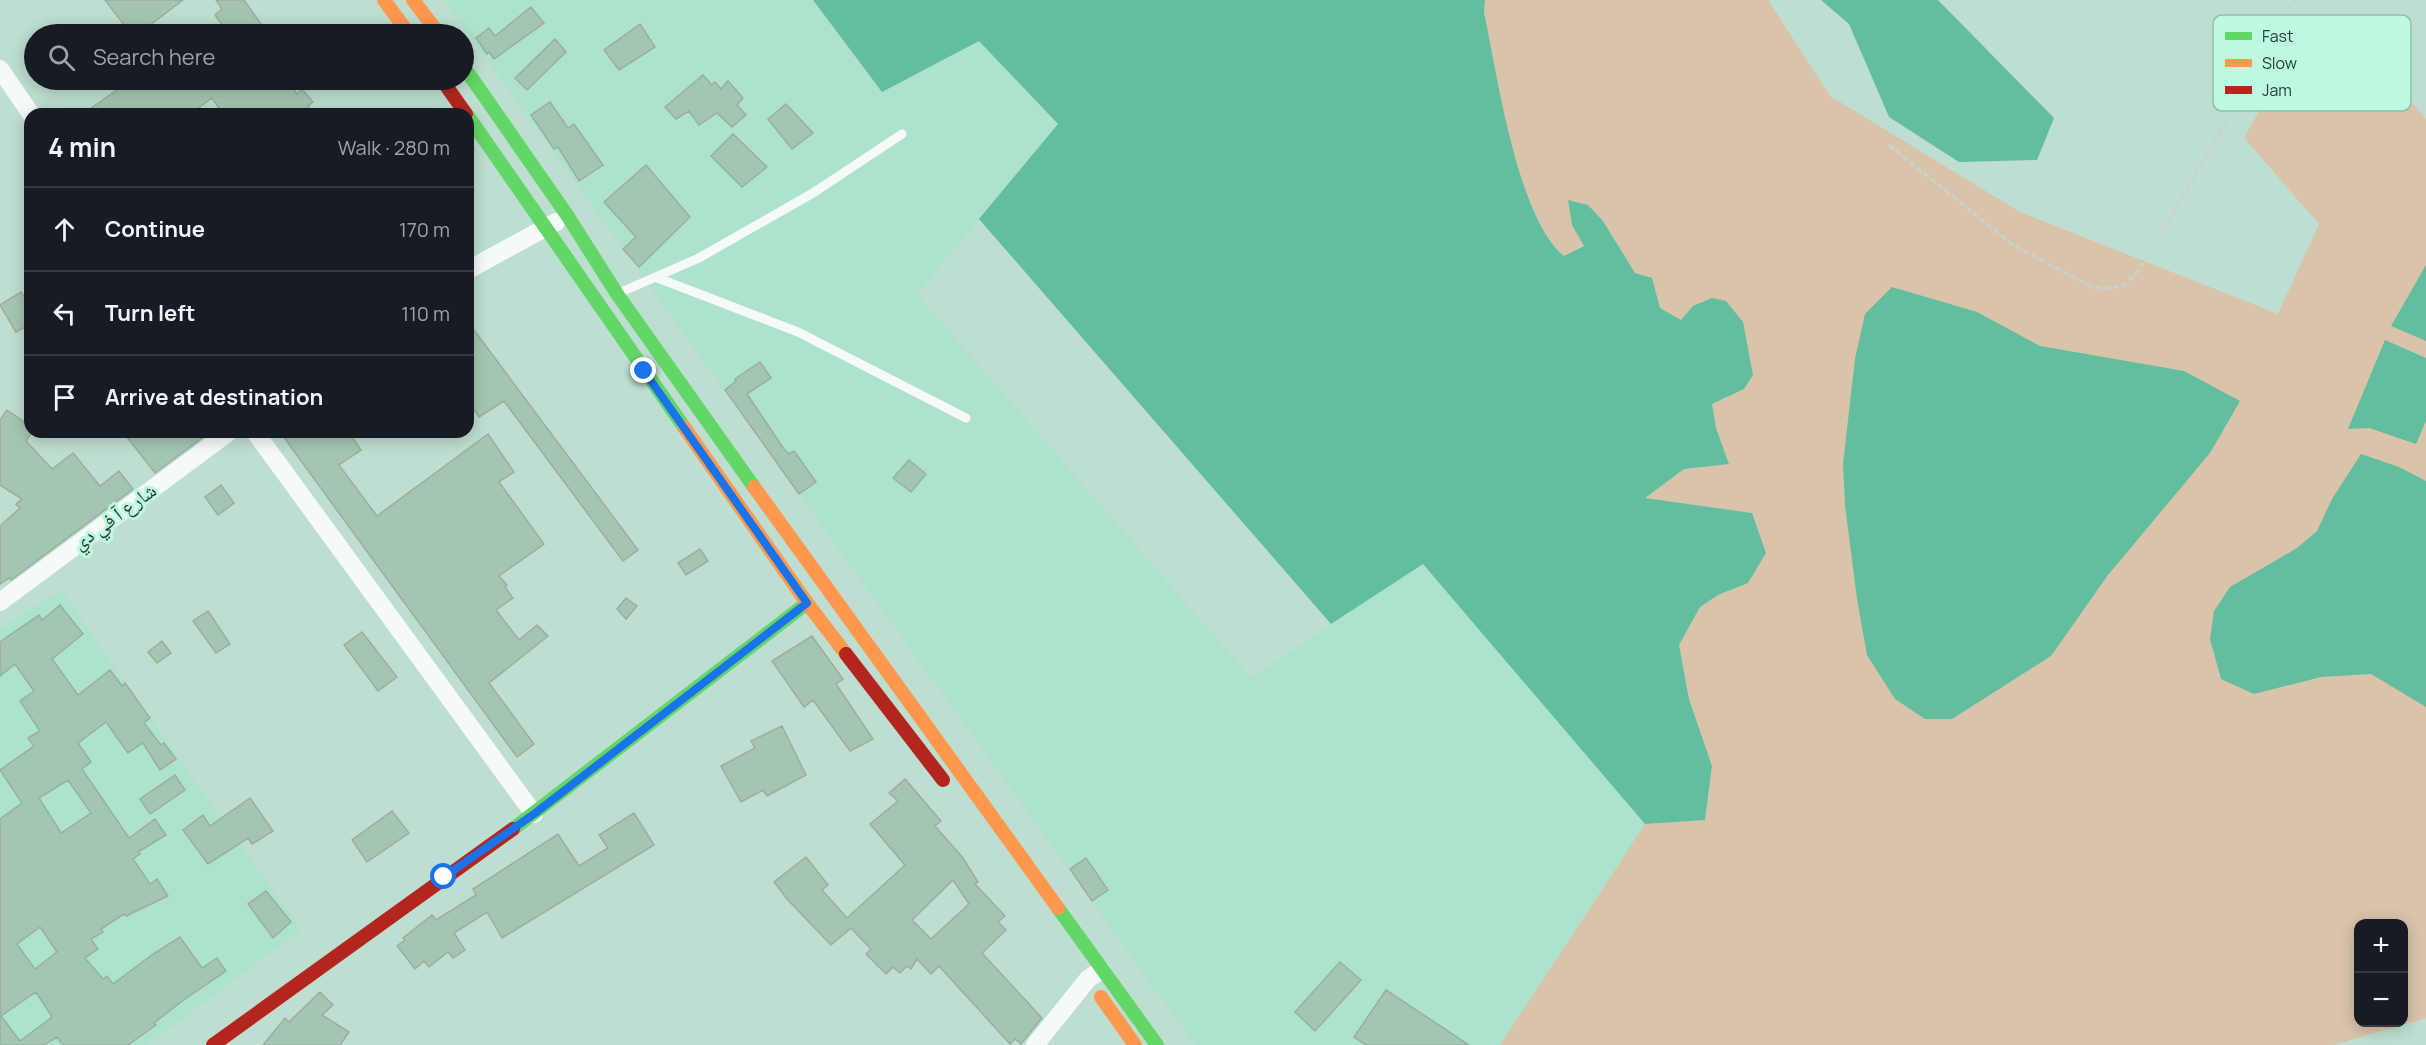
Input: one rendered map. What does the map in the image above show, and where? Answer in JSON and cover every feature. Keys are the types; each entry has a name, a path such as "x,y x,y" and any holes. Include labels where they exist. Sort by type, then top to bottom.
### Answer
{"main road":[{"path":"384,0 402,24"},
{"path":"413,0 431,24"},
{"path":"474,81 567,215 617,294 820,582 1090,973 1135,1045"},
{"path":"449,90 462,108"},
{"path":"474,125 807,603 950,789"},
{"path":"213,1045 534,814 807,603"},
{"path":"1090,973 1156,1045"}],"street":[{"path":"0,69 27,108"},
{"path":"474,267 548,228 567,215"},
{"name":"شارع آ في دي","path":"0,602 221,438"},
{"path":"259,438 534,814"},
{"path":"1035,1045 1090,973"}],"lane":[{"path":"617,294 699,258 813,193 902,134"},
{"path":"655,277 798,332 966,418"}],"path":[{"path":"2285,15 2293,0"},
{"path":"1889,145 2013,245 2094,288 2122,287 2139,270 2233,111"}],"shaded area":[{"path":"444,0 813,0 882,91 979,41 1058,124 917,294 1251,678 1423,563 1645,824 1500,1045 1195,1045 474,42 474,24 461,24"},
{"path":"813,0 1485,0 1484,12 1511,143 1521,178 1548,237 1564,256 1584,246 1572,225 1568,200 1588,205 1603,221 1635,273 1652,278 1660,308 1681,320 1693,306 1712,298 1726,301 1743,322 1753,375 1744,389 1712,404 1716,428 1729,464 1684,469 1645,498 1752,513 1766,553 1748,583 1718,595 1700,607 1679,645 1689,699 1712,766 1705,820 1645,824 1423,564 1331,624 979,219 1058,124 979,41 882,92"},
{"path":"1485,0 1768,0 1830,96 2020,212 2278,314 2319,224 2244,138 2259,111 2411,111 2411,102 2426,119 2426,1018 2408,1023 2408,919 2354,919 2354,1027 2395,1027 2334,1045 1500,1045 1645,824 1705,820 1712,766 1689,699 1679,645 1700,607 1718,595 1748,583 1752,513 1644,498 1684,469 1729,464 1716,428 1712,403 1725,399 1753,375 1748,351 1693,306 1681,320 1660,308 1652,278 1635,273 1603,221 1588,205 1568,201 1572,225 1584,245 1564,256 1547,236 1533,209 1511,142 1484,12"},
{"path":"1821,0 1938,0 2054,118 2037,160 1959,162 1889,117 1849,24"},
{"path":"2426,265 2426,341 2391,326"},
{"path":"1892,287 1977,312 2040,346 2184,371 2240,401 2210,453 2108,575 2051,656 1952,719 1925,719 1895,699 1867,655 1857,599 1845,505 1843,464 1855,359 1865,314"},
{"path":"2385,340 2426,358 2426,421 2416,444 2369,428 2348,429"},
{"path":"2361,454 2399,467 2426,481 2426,707 2371,674 2321,677 2254,694 2221,679 2210,639 2214,611 2230,587 2297,548 2317,531 2332,499"},
{"path":"62,589 125,683 301,930 147,1045 0,1045 0,629"}],"building":[{"path":"105,0 183,0 151,24 123,24"},
{"path":"216,0 244,0 261,24 222,24 215,15 222,9"},
{"path":"531,7 544,23 494,59 489,52 487,54 476,38 489,28 495,36"},
{"path":"640,24 655,47 619,70 604,50"},
{"path":"555,39 566,52 527,90 515,78"},
{"path":"703,75 712,85 715,82 721,89 728,81 743,98 737,105 746,115 732,127 717,113 699,125 689,111 676,119 665,107"},
{"path":"117,90 294,90 297,94 303,90 313,102 308,106 310,108 219,108 212,98 198,108 91,108"},
{"path":"550,102 568,128 574,124 603,165 579,181 558,147 554,149 531,115"},
{"path":"786,104 813,133 792,149 768,119"},
{"path":"733,134 767,167 742,187 711,156"},
{"path":"646,165 690,217 639,267 623,249 636,237 604,202"},
{"path":"21,292 24,297 24,327 16,332 0,305"},
{"path":"474,330 638,550 623,561 504,401 479,417 474,410"},
{"path":"760,362 771,378 747,394 784,449 789,454 794,451 816,482 799,494 725,390 736,381 735,379"},
{"path":"7,410 24,422 24,438 28,438 26,441 52,469 73,453 100,486 119,471 133,489 11,580 9,578 0,584 0,526 20,508 16,504 22,499 0,485 0,420"},
{"path":"488,434 514,472 499,482 544,544 499,576 507,585 505,587 513,598 496,610 519,640 537,625 548,636 489,683 534,744 517,757 285,439 353,438 361,450 339,465 377,516"},
{"path":"128,438 202,438 155,473"},
{"path":"909,460 926,474 911,492 893,478"},
{"path":"221,485 234,503 218,515 205,497"},
{"path":"700,549 708,561 686,575 678,563"},
{"path":"626,598 637,606 626,619 617,609"},
{"path":"60,605 83,634 52,659 78,695 110,670 122,686 125,683 150,718 144,723 161,745 164,743 176,759 160,770 143,743 128,753 106,722 78,743 91,762 82,769 129,838 155,819 166,835 138,852 140,854 133,859 150,884 157,879 168,896 126,916 124,914 101,929 103,932 91,939 98,949 85,958 103,979 107,976 113,984 180,937 202,968 217,958 226,971 185,999 154,1023 156,1025 128,1045 63,1045 57,1037 44,1045 0,1045 0,819 22,803 0,770 34,746 28,738 40,731 20,701 34,691 15,664 0,676 0,642 39,615 42,620","holes":["68,780 91,813 61,833 39,798","40,927 57,952 35,969 17,944","36,992 52,1017 20,1041 1,1016"]},
{"path":"208,611 230,644 216,653 193,621"},
{"path":"362,632 397,677 378,691 344,645"},
{"path":"812,636 843,679 836,684 873,739 850,751 813,700 804,707 772,661"},
{"path":"162,641 171,653 157,663 148,652"},
{"path":"782,726 806,775 767,796 763,790 741,802 721,766 755,748 751,741"},
{"path":"175,775 185,790 150,814 140,799"},
{"path":"905,779 941,821 935,826 963,858 978,882 975,884 1005,916 998,922 1006,930 982,953 1042,1018 1021,1044 1015,1039 1010,1044 939,966 931,974 917,959 911,969 907,966 900,973 893,967 886,974 866,954 871,949 851,928 831,945 774,882 806,857 828,885 822,890 847,918 905,865 870,824 898,801 889,793","holes":["953,880 969,904 931,939 912,920"]},
{"path":"250,798 273,831 252,844 248,838 208,864 183,830 203,815 210,826"},
{"path":"392,811 409,833 367,862 352,840"},
{"path":"634,813 654,845 502,938 487,912 454,933 465,950 453,958 448,952 429,967 424,961 415,969 397,946 405,940 403,938 432,915 436,920 476,895 473,889 558,834 579,866 608,848 599,835"},
{"path":"1086,858 1108,890 1092,901 1070,869"},
{"path":"266,891 291,922 273,938 248,904"},
{"path":"1340,962 1361,980 1315,1031 1295,1012"},
{"path":"1386,990 1469,1045 1366,1045 1354,1037"},
{"path":"320,992 333,1005 322,1015 349,1032 340,1045 263,1045 285,1018 289,1022"}],"traffic: fast":[{"path":"474,81 567,215 617,294 754,487"},
{"path":"474,125 684,427"},
{"path":"513,829 807,603"},
{"path":"1058,908 1157,1045"}],"traffic: slow":[{"path":"384,0 402,24"},
{"path":"413,0 431,24"},
{"path":"684,427 807,603 846,654"},
{"path":"754,487 1058,908"},
{"path":"1101,997 1135,1045"}],"traffic: jam":[{"path":"449,90 462,108"},
{"path":"846,654 943,780"},
{"path":"213,1045 513,829"}],"route":[{"path":"444,877 534,814 807,603 644,371"}]}
